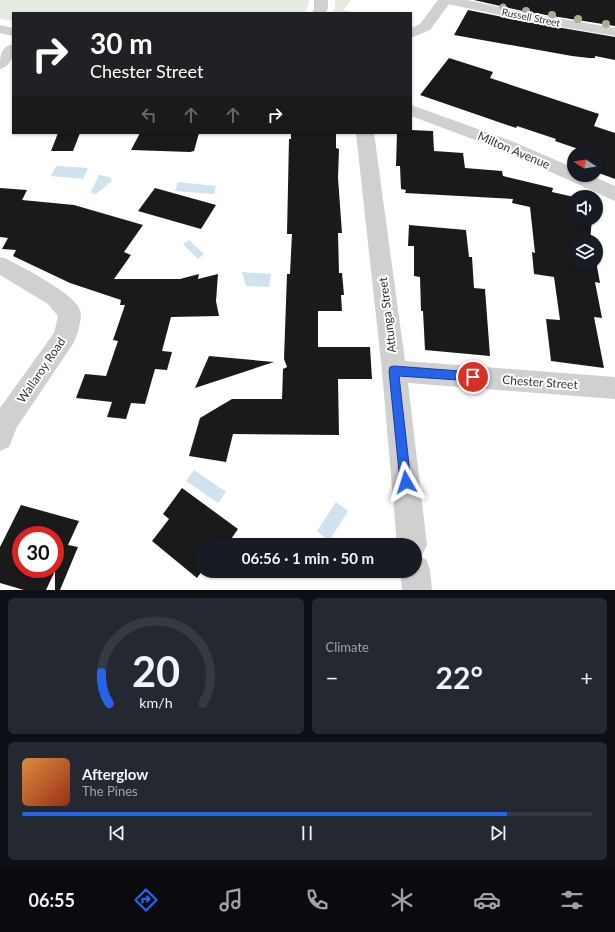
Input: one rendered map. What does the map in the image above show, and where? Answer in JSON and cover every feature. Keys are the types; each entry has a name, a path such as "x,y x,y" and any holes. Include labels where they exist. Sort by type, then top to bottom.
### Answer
{"street":[{"path":"320,12 322,8 321,0"},
{"path":"412,34 425,27 445,0"},
{"name":"Russell Street","path":"448,0 527,17 615,32"},
{"name":"Russell Street","path":"493,0 615,22"},
{"path":"0,29 12,32"},
{"path":"0,64 12,49"},
{"name":"Milton Avenue","path":"412,110 508,146 615,194"},
{"name":"Attunga Street","path":"365,134 394,371 411,538"},
{"name":"Wallaroy Road","path":"0,265 56,298 70,313 65,337 6,421 0,438"},
{"name":"Chester Street","path":"394,371 615,388"},
{"path":"416,578 417,590"}],"shaded area":[{"path":"0,0 309,0 305,12 12,12 12,21 0,19"},
{"path":"335,0 351,0 343,10 352,12 333,12 335,8"}],"water":[{"path":"56,166 88,168 83,179 51,176"},
{"path":"99,175 110,177 112,181 96,194 90,193"},
{"path":"178,182 216,186 214,194 175,191"},
{"path":"189,240 204,254 198,259 183,244"},
{"path":"242,272 271,274 269,287 246,286"},
{"path":"194,470 226,492 218,503 186,481"},
{"path":"336,502 348,511 331,538 325,538 317,531"}],"building":[{"path":"474,0 615,0 615,26 527,12"},
{"path":"468,10 615,37 615,60 595,56 595,58 589,58 572,56 454,35"},
{"path":"449,58 493,72 490,78 599,114 594,126 615,133 615,179 603,175 603,146 570,146 555,141 556,139 517,126 516,128 420,95"},
{"path":"412,130 433,131 434,151 463,153 465,168 502,171 503,176 553,188 552,192 567,195 567,226 591,226 591,234 567,234 567,270 598,270 600,283 595,282 602,318 594,317 604,368 551,361 546,319 560,320 554,277 534,274 532,252 535,253 530,207 512,203 513,199 405,193 406,190 401,189 400,166 396,166 397,134 412,134"},
{"path":"58,134 80,134 73,151 51,151"},
{"path":"139,134 199,134 194,151 190,152 131,150"},
{"path":"291,134 336,134 336,148 339,149 338,178 342,233 338,233 339,273 342,273 344,295 341,295 342,311 318,311 318,347 370,347 372,379 338,379 339,435 233,434 226,462 189,456 200,418 232,399 282,399 283,369 287,367 284,359 287,274 290,274 292,234 287,234 289,139 291,139"},
{"path":"0,188 27,190 22,200 74,205 143,225 124,252 131,255 114,279 180,279 199,274 198,279 218,274 216,301 219,316 171,317 162,351 172,352 167,370 155,369 145,404 131,403 126,419 107,417 112,402 76,398 85,374 106,376 118,341 113,340 125,305 120,305 121,300 70,283 13,256 16,250 2,249 8,238 0,237"},
{"path":"155,188 216,205 201,229 138,211"},
{"path":"409,225 466,230 469,257 472,257 474,288 485,289 490,356 425,350 423,311 421,311 420,277 414,276 414,246 408,246"},
{"path":"209,356 274,362 195,388"},
{"path":"182,488 238,529 232,538 194,538 194,576 152,541 169,519 163,514"},
{"path":"21,505 79,521 68,545 78,547 60,590 55,590 55,578 64,578 64,526 12,526 12,578 52,578 46,590 24,590 0,583 0,547"}],"route":[{"path":"406,482 394,371 473,377"}]}
